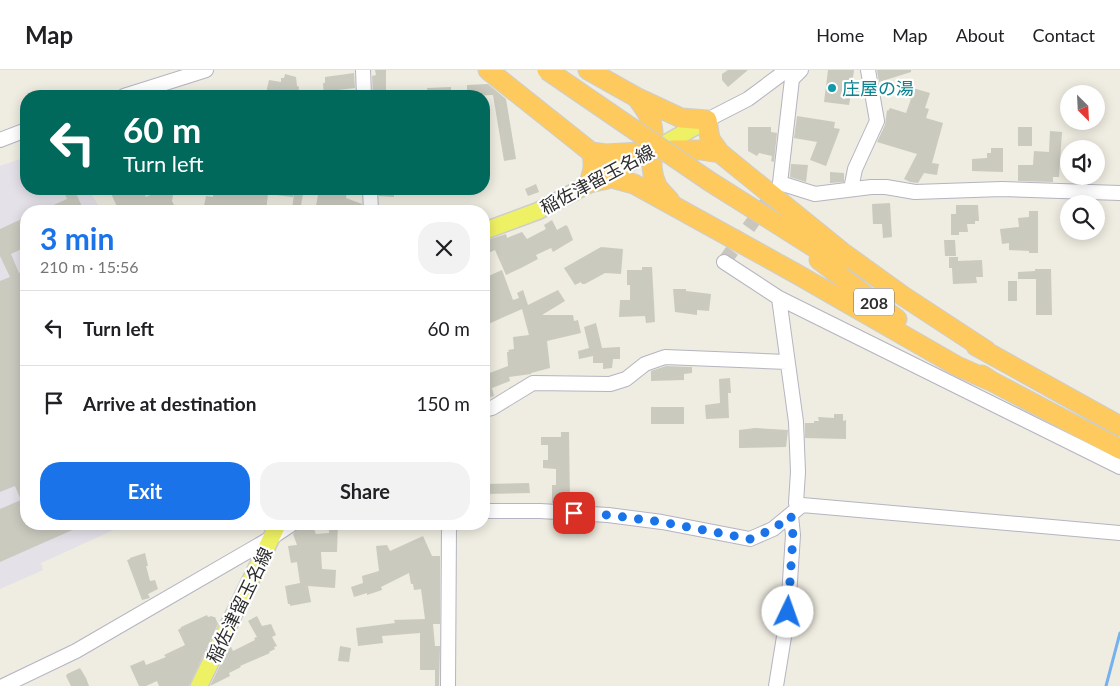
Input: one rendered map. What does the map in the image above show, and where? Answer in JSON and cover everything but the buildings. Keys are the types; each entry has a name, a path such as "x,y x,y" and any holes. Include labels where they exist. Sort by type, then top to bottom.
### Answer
{"highway":[{"path":"488,70 585,148 594,160 594,169 589,183"},
{"name":"208","path":"547,70 709,181 952,336 987,351 1120,426"},
{"path":"588,70 636,97 681,118 707,120 710,139 720,154 842,252 903,296 987,351"},
{"path":"636,97 647,112 651,122 653,133 652,170 658,186 675,207"},
{"path":"585,148 629,153 701,150 720,154"},
{"path":"589,183 612,178 634,184 957,366 993,382"},
{"name":"208","path":"761,214 886,311 993,382 1120,449"}],"main road":[{"name":"稲佐津留玉名線","path":"490,229 538,211 707,120"},
{"name":"稲佐津留玉名線","path":"199,686 274,531"}],"street":[{"path":"143,90 206,70"},
{"path":"362,70 364,90"},
{"path":"707,120 748,99 788,70"},
{"path":"801,70 792,80 780,183 815,194 871,186 915,192 1002,188 1120,193"},
{"path":"851,189 854,168 877,121 868,70"},
{"path":"0,140 20,132"},
{"path":"724,262 778,298 1120,467"},
{"path":"778,298 796,422 798,472 796,504 1120,533"},
{"path":"490,408 533,383 610,384 626,379 645,364 665,357 788,362"},
{"path":"490,511 540,511 608,515 662,522 750,539 773,529 802,505"},
{"path":"776,686 788,612 793,536 791,516"},
{"path":"448,686 449,530"},
{"path":"3,686 76,651 274,531"}],"shaded area":[{"path":"20,159 20,195 92,195 98,205 20,205 20,530 114,530 41,563 43,570 0,589 0,166"}],"waterway":[{"path":"1106,686 1120,633"}],"tunnel":[{"path":"724,262 777,188"}],"place":[{"name":"庄屋の湯","path":"832,88"}],"route":[{"path":"574,513 662,522 750,539 773,529 791,516 793,536 788,612"}]}
